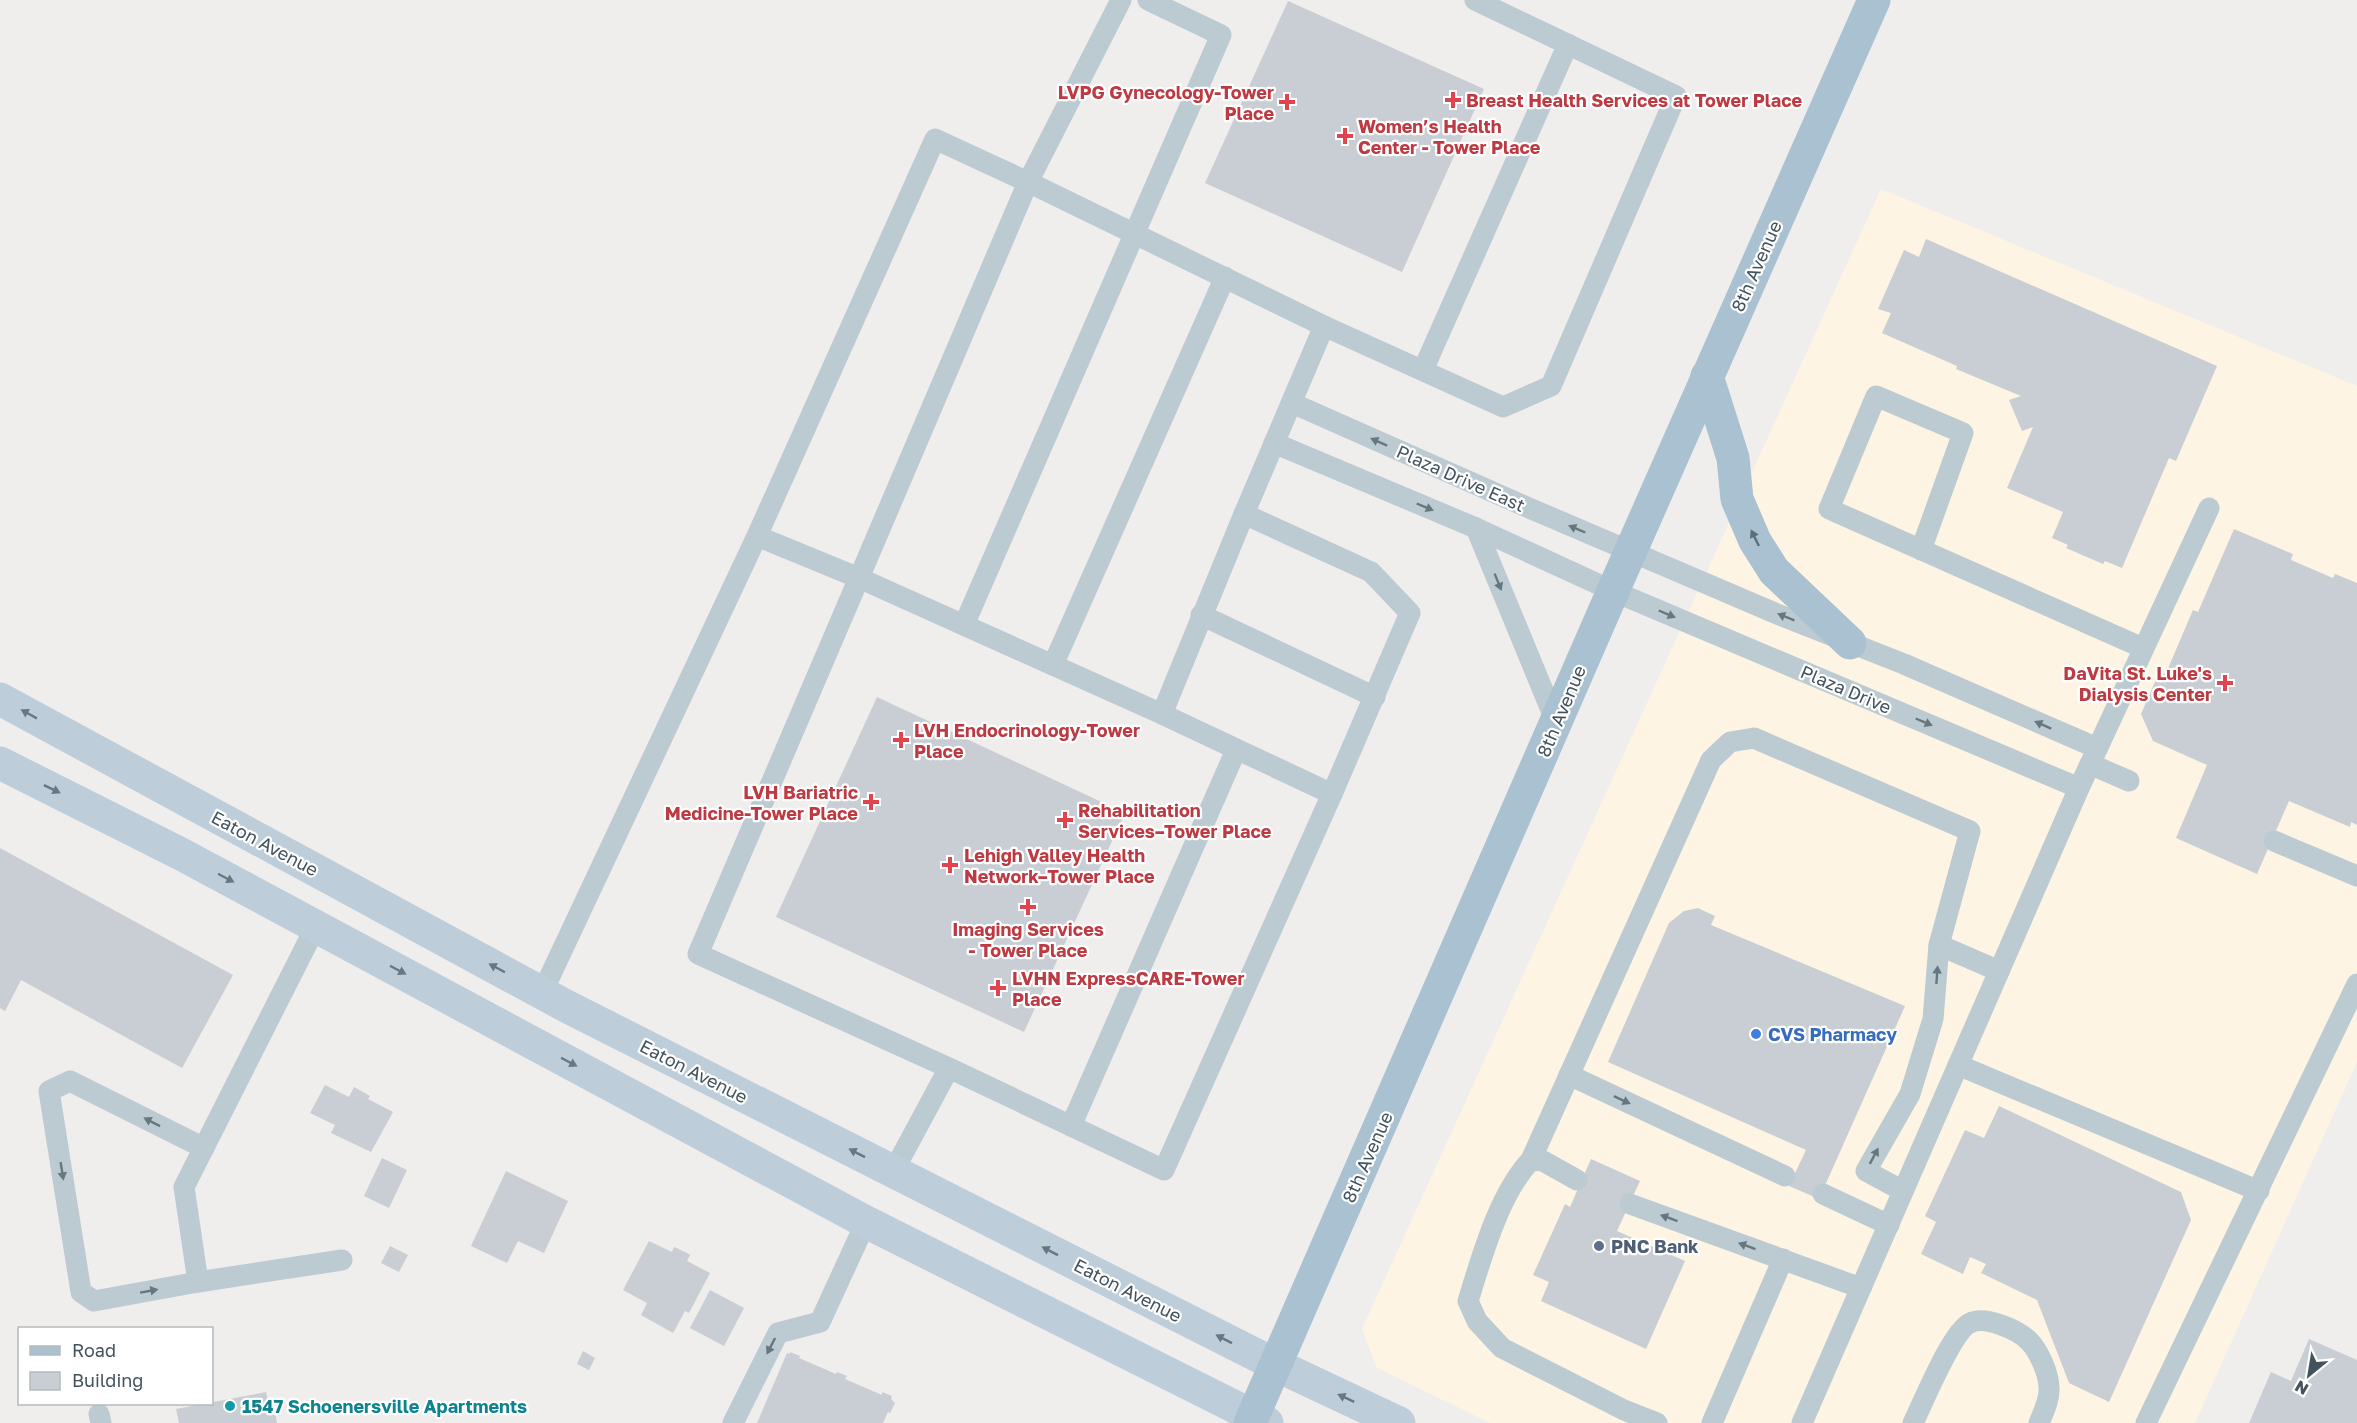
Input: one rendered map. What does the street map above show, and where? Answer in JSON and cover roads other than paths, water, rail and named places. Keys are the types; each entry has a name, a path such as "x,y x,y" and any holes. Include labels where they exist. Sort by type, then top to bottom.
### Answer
{"main road":[{"name":"8th Avenue","path":"1257,1421 1276,1365 1707,376 1874,0"},
{"path":"1707,376 1733,458 1737,499 1755,541 1774,571 1850,643"}],"street":[{"name":"Eaton Avenue","path":"0,699 542,993 1276,1365 1399,1423"},
{"path":"0,763 181,854 866,1222 1257,1421"}],"lane":[{"path":"1121,0 1028,183 698,954 949,1068 1164,1170 1375,697 1410,613 1371,572 1244,514"},
{"path":"964,625 1221,35 1148,0"},
{"path":"542,993 757,536 935,139 1324,326 1503,407 1551,386 1676,96 1475,0"},
{"path":"1423,370 1568,44"},
{"path":"1053,665 1225,278"},
{"path":"1162,714 1201,615 1324,326"},
{"path":"1921,550 1963,433 1876,396 1830,509 1921,550 2143,648"},
{"name":"Plaza Drive East","path":"1292,403 1631,552"},
{"path":"1274,443 1476,528 1613,591"},
{"path":"1802,1423 2093,756 2209,508"},
{"path":"1476,528 1556,722"},
{"path":"757,536 860,578 1162,714 1332,794"},
{"path":"1631,552 1850,643 1904,663 2093,756 2129,781"},
{"name":"Plaza Drive","path":"1613,591 2079,788"},
{"path":"1201,615 1375,697"},
{"path":"1657,1423 1624,1410 1502,1348 1477,1321 1468,1301 1483,1253 1504,1203 1522,1169 1537,1160 1569,1075 1711,760 1730,742 1754,738 1971,831 1939,945 1934,1019 1910,1094 1866,1171 1903,1191"},
{"path":"1071,1126 1236,750"},
{"path":"2274,841 2357,876"},
{"path":"198,1282 184,1187 316,926"},
{"path":"1939,945 1999,972"},
{"path":"2146,1423 2357,984"},
{"path":"1958,1065 2259,1191"},
{"path":"893,1172 949,1068"},
{"path":"1569,1075 1785,1176"},
{"path":"204,1148 70,1081 49,1091 81,1292 94,1301 342,1260"},
{"path":"1537,1160 1577,1180"},
{"path":"1823,1194 1889,1225"},
{"path":"1630,1204 1861,1288"},
{"path":"733,1423 778,1333 820,1322 866,1222"},
{"path":"1712,1423 1782,1259"},
{"path":"1913,1423 1945,1356 1958,1335 1969,1323 1989,1320 2029,1341 2043,1363 2049,1388 2038,1423"}],"place":[{"name":"Breast Health Services at Tower Place","path":"1453,100"},
{"name":"LVPG Gynecology-Tower Place","path":"1287,102"},
{"name":"Women’s Health Center - Tower Place","path":"1345,136"},
{"name":"DaVita St. Luke's Dialysis Center","path":"2225,683"},
{"name":"LVH Endocrinology-Tower Place","path":"901,740"},
{"name":"LVH Bariatric Medicine-Tower Place","path":"871,802"},
{"name":"Rehabilitation Services–Tower Place","path":"1065,820"},
{"name":"Lehigh Valley Health Network–Tower Place","path":"950,865"},
{"name":"Imaging Services - Tower Place","path":"1028,907"},
{"name":"LVHN ExpressCARE-Tower Place","path":"998,988"},
{"name":"CVS Pharmacy","path":"1756,1034"},
{"name":"PNC Bank","path":"1599,1246"},
{"name":"1547 Schoenersville Apartments","path":"230,1406"}]}
